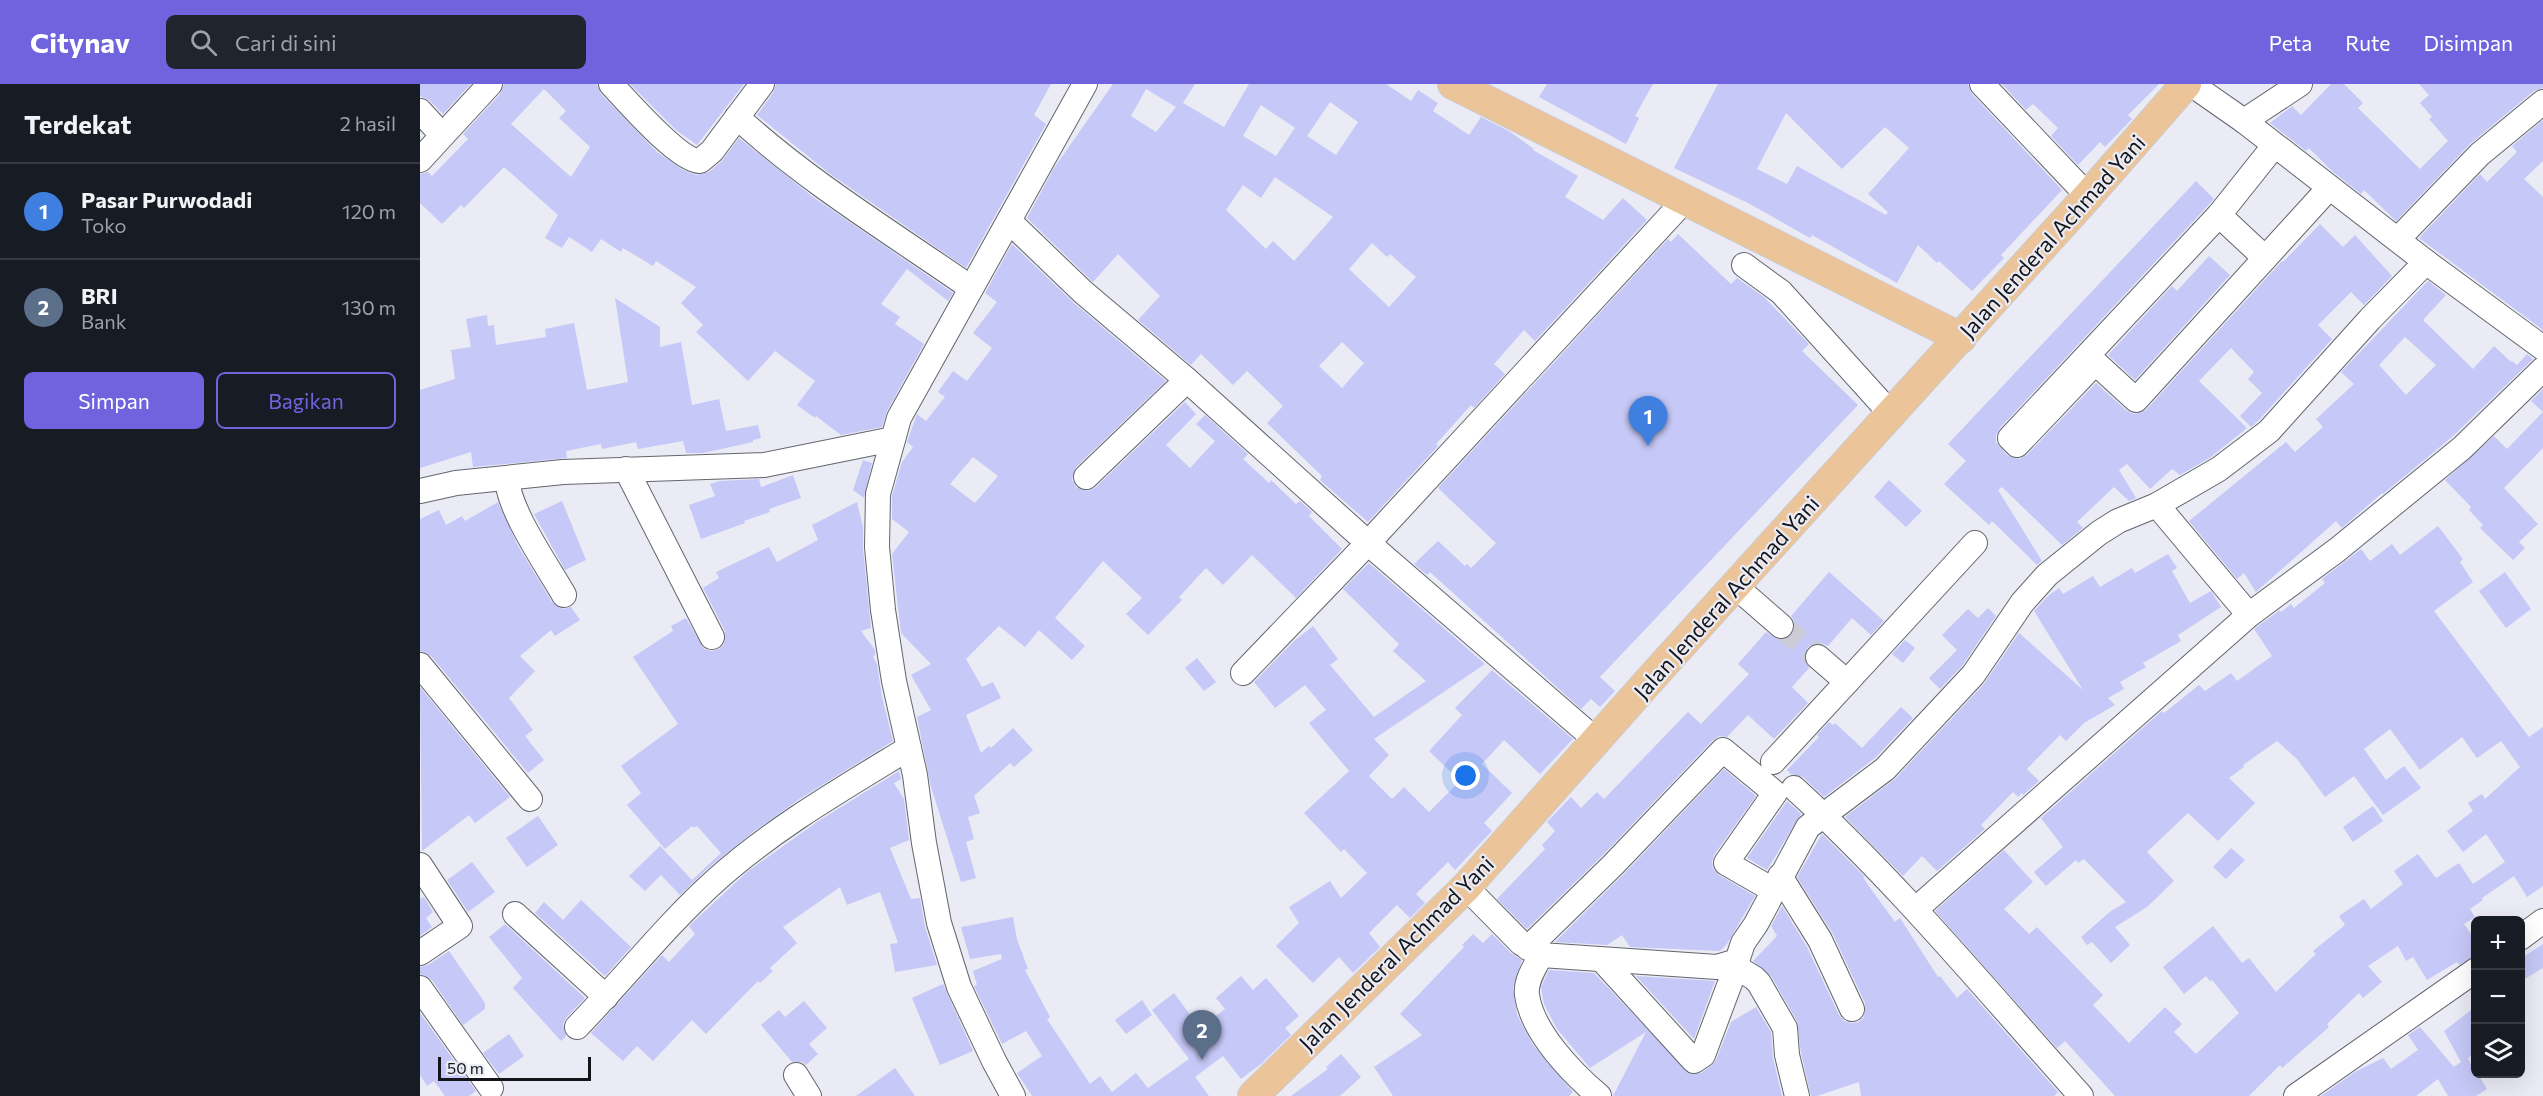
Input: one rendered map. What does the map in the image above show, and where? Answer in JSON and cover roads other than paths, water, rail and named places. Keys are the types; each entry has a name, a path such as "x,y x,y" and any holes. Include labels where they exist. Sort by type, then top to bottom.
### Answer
{"main road":[{"path":"1453,84 1961,338"},
{"name":"Jalan Jenderal Achmad Yani","path":"1254,1096 1467,887 1735,586 1961,338 2186,84"}],"street":[{"path":"420,160 490,84"},
{"path":"611,84 673,147 694,161 700,161 712,151 762,84"},
{"path":"1014,1096 993,1061 959,987 948,956 934,900 915,775 894,681 883,610 877,547 878,494 899,418 1085,84"},
{"path":"1982,84 2088,196"},
{"path":"2191,84 2244,121 2426,262 2543,348"},
{"path":"2244,121 2300,84"},
{"path":"2397,239 2480,154 2543,102"},
{"path":"420,111 442,135"},
{"path":"737,117 758,136 849,204 971,288"},
{"path":"2274,146 2219,215 2091,359 2136,400 2329,188"},
{"path":"1243,673 1368,543 1685,200"},
{"path":"2219,215 2265,258"},
{"path":"1009,221 1083,292 1187,380 1368,543 1597,741"},
{"path":"1602,960 1694,1060 1703,1056 1743,943 1756,924 1808,827 1885,769 1973,675 2022,603 2047,574 2099,532 2118,521 2157,505 2219,469 2269,431 2370,319 2426,262"},
{"path":"1744,265 1781,292 1892,414"},
{"path":"1916,909 2249,615 2337,550 2462,448 2543,369"},
{"path":"1086,477 1187,380"},
{"path":"420,490 456,483 626,469 764,465 893,439"},
{"path":"626,469 712,637"},
{"path":"507,478 508,490 519,514 564,595"},
{"path":"2157,505 2249,615"},
{"path":"1773,762 1975,543"},
{"path":"1735,586 1781,626"},
{"path":"1818,657 1847,682"},
{"path":"420,665 530,798"},
{"path":"577,1027 714,882 752,849 791,821 909,748"},
{"path":"1599,1096 1570,1071 1533,1014 1527,986 1534,952 1723,750 1776,793 1726,863 1777,883 1820,940 1852,1009"},
{"path":"1794,788 1825,816 1916,909 2081,1096"},
{"path":"420,865 460,926 420,953"},
{"path":"1467,887 1534,952 1602,960 1717,967 1736,964 1754,978 1785,1028 1787,1055 1797,1096"},
{"path":"515,914 606,997"},
{"path":"2525,934 2543,921"},
{"path":"2296,1096 2471,973"},
{"path":"420,988 490,1088"},
{"path":"796,1075 809,1096"}],"tunnel":[{"path":"1781,626 1818,657"}],"place":[{"name":"Pasar Purwodadi","path":"1648,446"},
{"name":"BRI","path":"1202,1060"}]}
